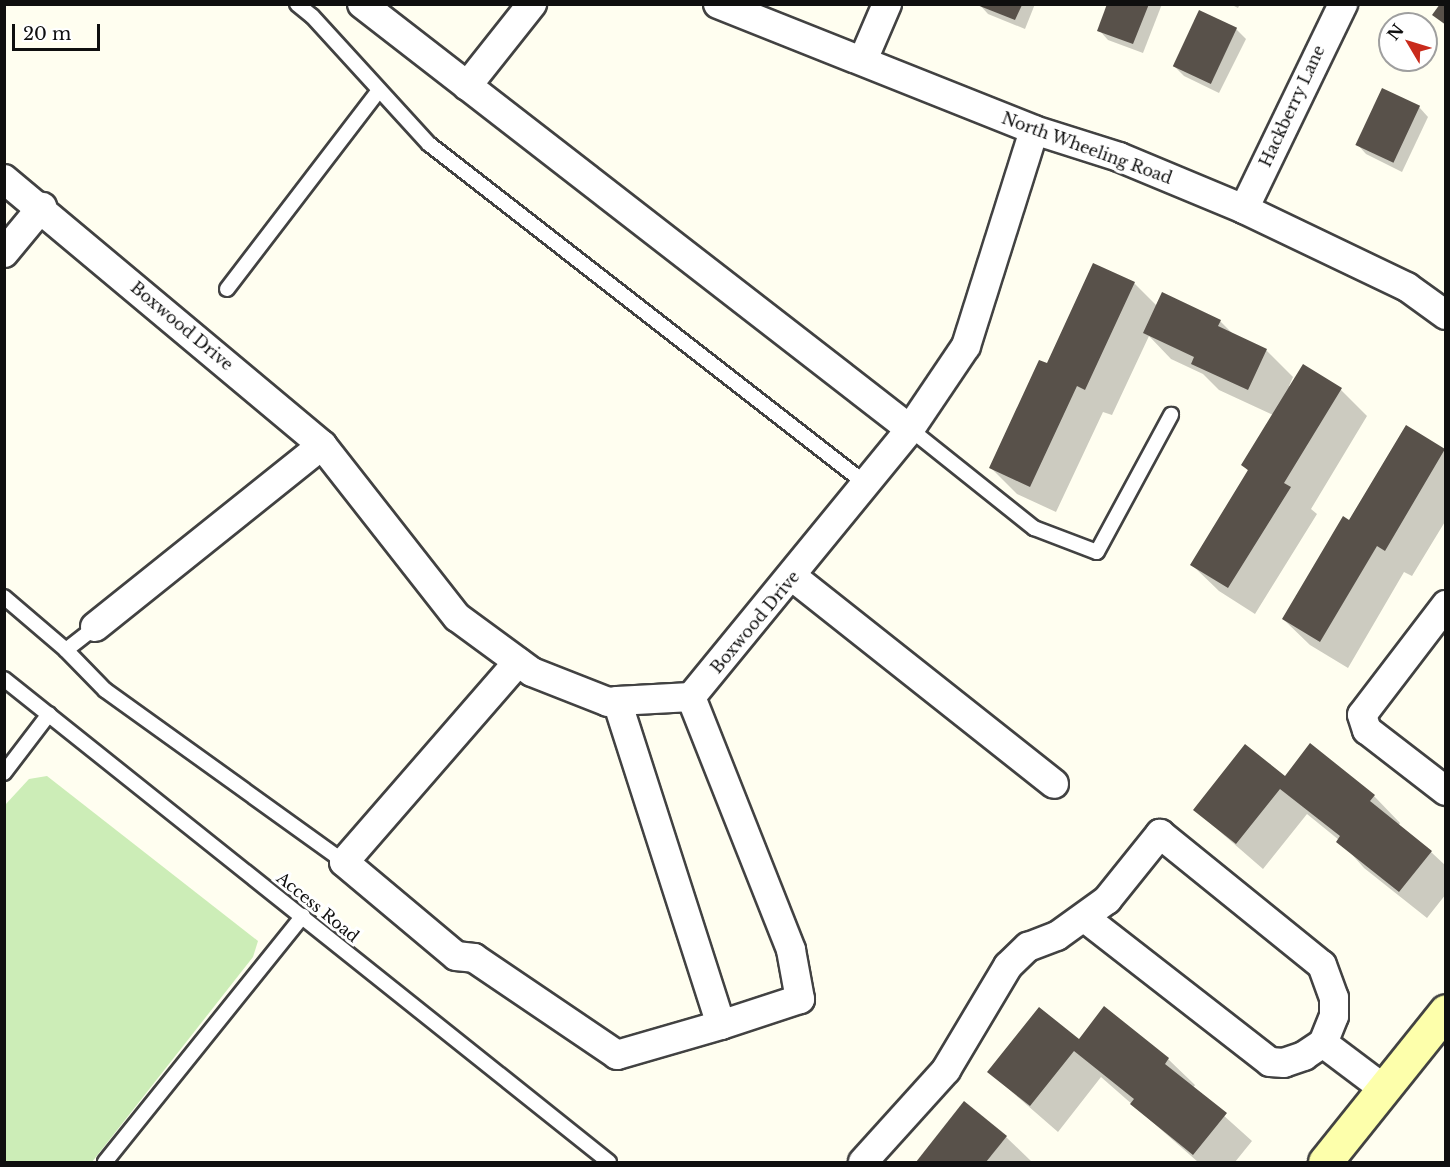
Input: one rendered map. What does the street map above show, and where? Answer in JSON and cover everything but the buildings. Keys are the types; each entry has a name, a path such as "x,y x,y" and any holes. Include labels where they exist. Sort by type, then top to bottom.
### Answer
{"main road":[{"path":"1325,1162 1446,1011"}],"street":[{"path":"362,4 910,429"},
{"path":"467,86 532,4"},
{"name":"North Wheeling Road","path":"718,4 1034,130 1119,157 1244,209 1407,287 1446,315"},
{"path":"863,60 887,4"},
{"name":"Hackberry Lane","path":"1244,209 1343,4"},
{"name":"Boxwood Drive","path":"4,179 42,207 322,445 457,617 532,672 608,702 617,702 691,697 793,577 910,429 966,346 1034,130"},
{"path":"4,253 42,207"},
{"path":"95,627 322,445"},
{"path":"793,577 1053,784"},
{"path":"1446,605 1362,715 1367,730 1446,791"},
{"path":"518,662 344,862 456,956 474,958 617,1055 800,999 791,950 691,697"},
{"path":"617,702 721,1025"},
{"path":"863,1162 946,1070 1008,966 1028,947 1085,918 1107,900 1160,834 1322,965 1334,998 1334,1016 1323,1043 1304,1056 1284,1063 1270,1062 1085,918"},
{"path":"1323,1043 1384,1089"}],"lane":[{"path":"297,4 429,144 866,484"},
{"path":"227,289 379,90"},
{"path":"910,429 1034,528 1096,552 1171,415"},
{"path":"4,597 66,650 105,690 344,862"},
{"path":"66,650 95,627"},
{"name":"Access Road","path":"4,679 609,1162"},
{"path":"4,773 49,714"},
{"path":"105,1162 303,916"}],"green space":[{"path":"47,776 258,941 253,957 92,1162 5,1162 5,805 29,779"}]}
